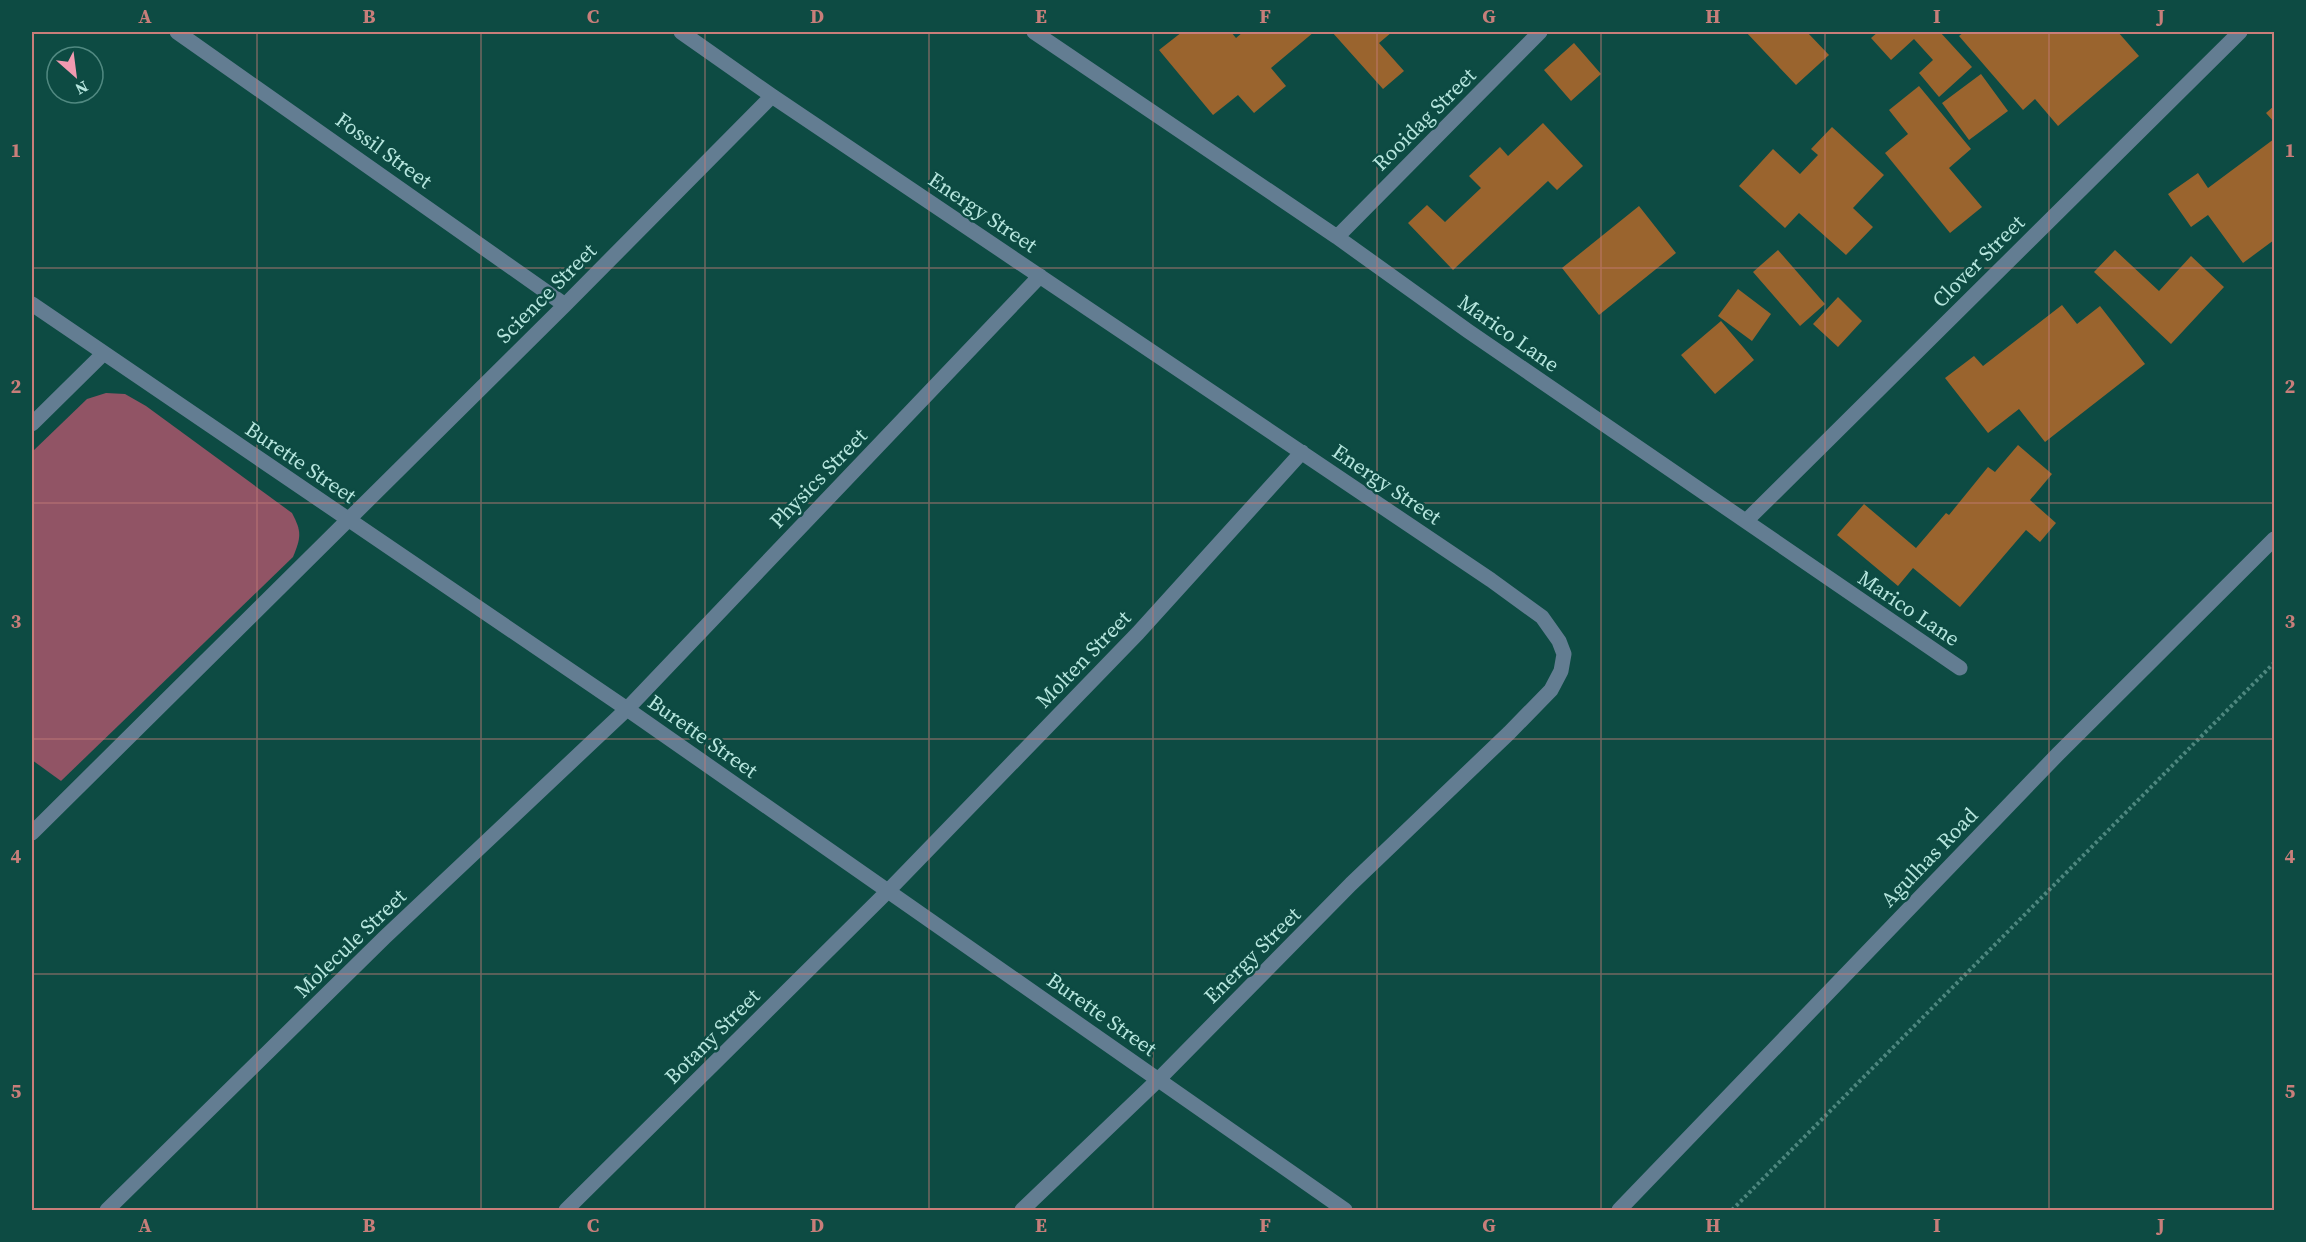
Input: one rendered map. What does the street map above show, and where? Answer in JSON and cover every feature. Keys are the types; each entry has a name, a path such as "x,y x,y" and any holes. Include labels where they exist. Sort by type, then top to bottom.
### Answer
{"street":[{"name":"Fossil Street","path":"177,32 564,305"},
{"name":"Energy Street","path":"681,32 1542,617 1562,647 1564,654 1561,671 1551,690 1351,884 1159,1079"},
{"name":"Marico Lane","path":"1034,32 1337,237 1468,331 1960,668"},
{"name":"Rooidag Street","path":"1337,237 1540,32"},
{"name":"Clover Street","path":"1746,521 2240,32"},
{"name":"Science Street","path":"348,519 772,96"},
{"name":"Physics Street","path":"627,709 1040,276"},
{"name":"Burette Street","path":"32,304 627,709 1345,1210"},
{"path":"32,424 103,354"},
{"name":"Molten Street","path":"888,891 1138,633 1302,452"},
{"path":"32,833 348,519"},
{"name":"Agulhas Road","path":"1619,1210 2058,754 2274,538"},
{"name":"Molecule Street","path":"107,1210 385,937 627,709"},
{"name":"Botany Street","path":"566,1210 888,891"},
{"path":"1022,1210 1159,1079"}],"path":[{"path":"1732,1210 2274,663"}],"shaded area":[{"path":"106,393 125,394 146,406 292,513 298,525 299,539 293,557 61,781 32,760 32,452 87,399"}],"building":[{"path":"1182,32 1231,32 1236,38 1243,32 1314,32 1271,68 1286,86 1254,113 1238,95 1213,115 1159,50"},
{"path":"1332,32 1392,32 1379,43 1404,71 1383,89"},
{"path":"1746,32 1807,32 1829,55 1796,85"},
{"path":"1878,32 1940,32 1972,67 1939,97 1919,73 1933,60 1914,39 1891,60 1871,38"},
{"path":"1964,32 2118,32 2139,56 2058,126 2035,99 2023,110 1959,36"},
{"path":"1574,43 1601,74 1571,101 1544,70"},
{"path":"1981,74 2008,111 1969,140 1942,103"},
{"path":"1919,86 1971,149 1949,168 1982,207 1950,233 1885,153 1908,134 1889,110"},
{"path":"2274,106 2274,122 2266,113"},
{"path":"1543,123 1583,166 1557,190 1548,181 1453,270 1408,223 1427,205 1445,222 1481,188 1469,176 1500,147 1508,156"},
{"path":"1832,127 1884,175 1853,208 1873,227 1846,255 1799,213 1785,228 1739,186 1773,149 1800,174 1818,155 1811,149"},
{"path":"2274,139 2274,240 2243,263 2208,215 2191,227 2168,194 2198,173 2208,188"},
{"path":"1639,206 1676,253 1599,315 1562,268"},
{"path":"1778,250 1825,304 1800,326 1753,272"},
{"path":"2115,250 2159,291 2191,256 2224,287 2171,344 2094,272"},
{"path":"1738,289 1771,314 1752,341 1718,316"},
{"path":"1838,297 1862,321 1838,347 1813,324"},
{"path":"2062,305 2077,324 2100,306 2145,364 2045,442 2019,409 1988,433 1945,378 1974,356 1983,366"},
{"path":"1721,321 1754,360 1715,394 1681,355"},
{"path":"2018,445 2052,474 2030,500 2056,523 2040,542 2026,530 1960,607 1913,568 1898,586 1837,535 1864,504 1916,548 1946,513 1949,515 1988,467 1995,472"}]}
